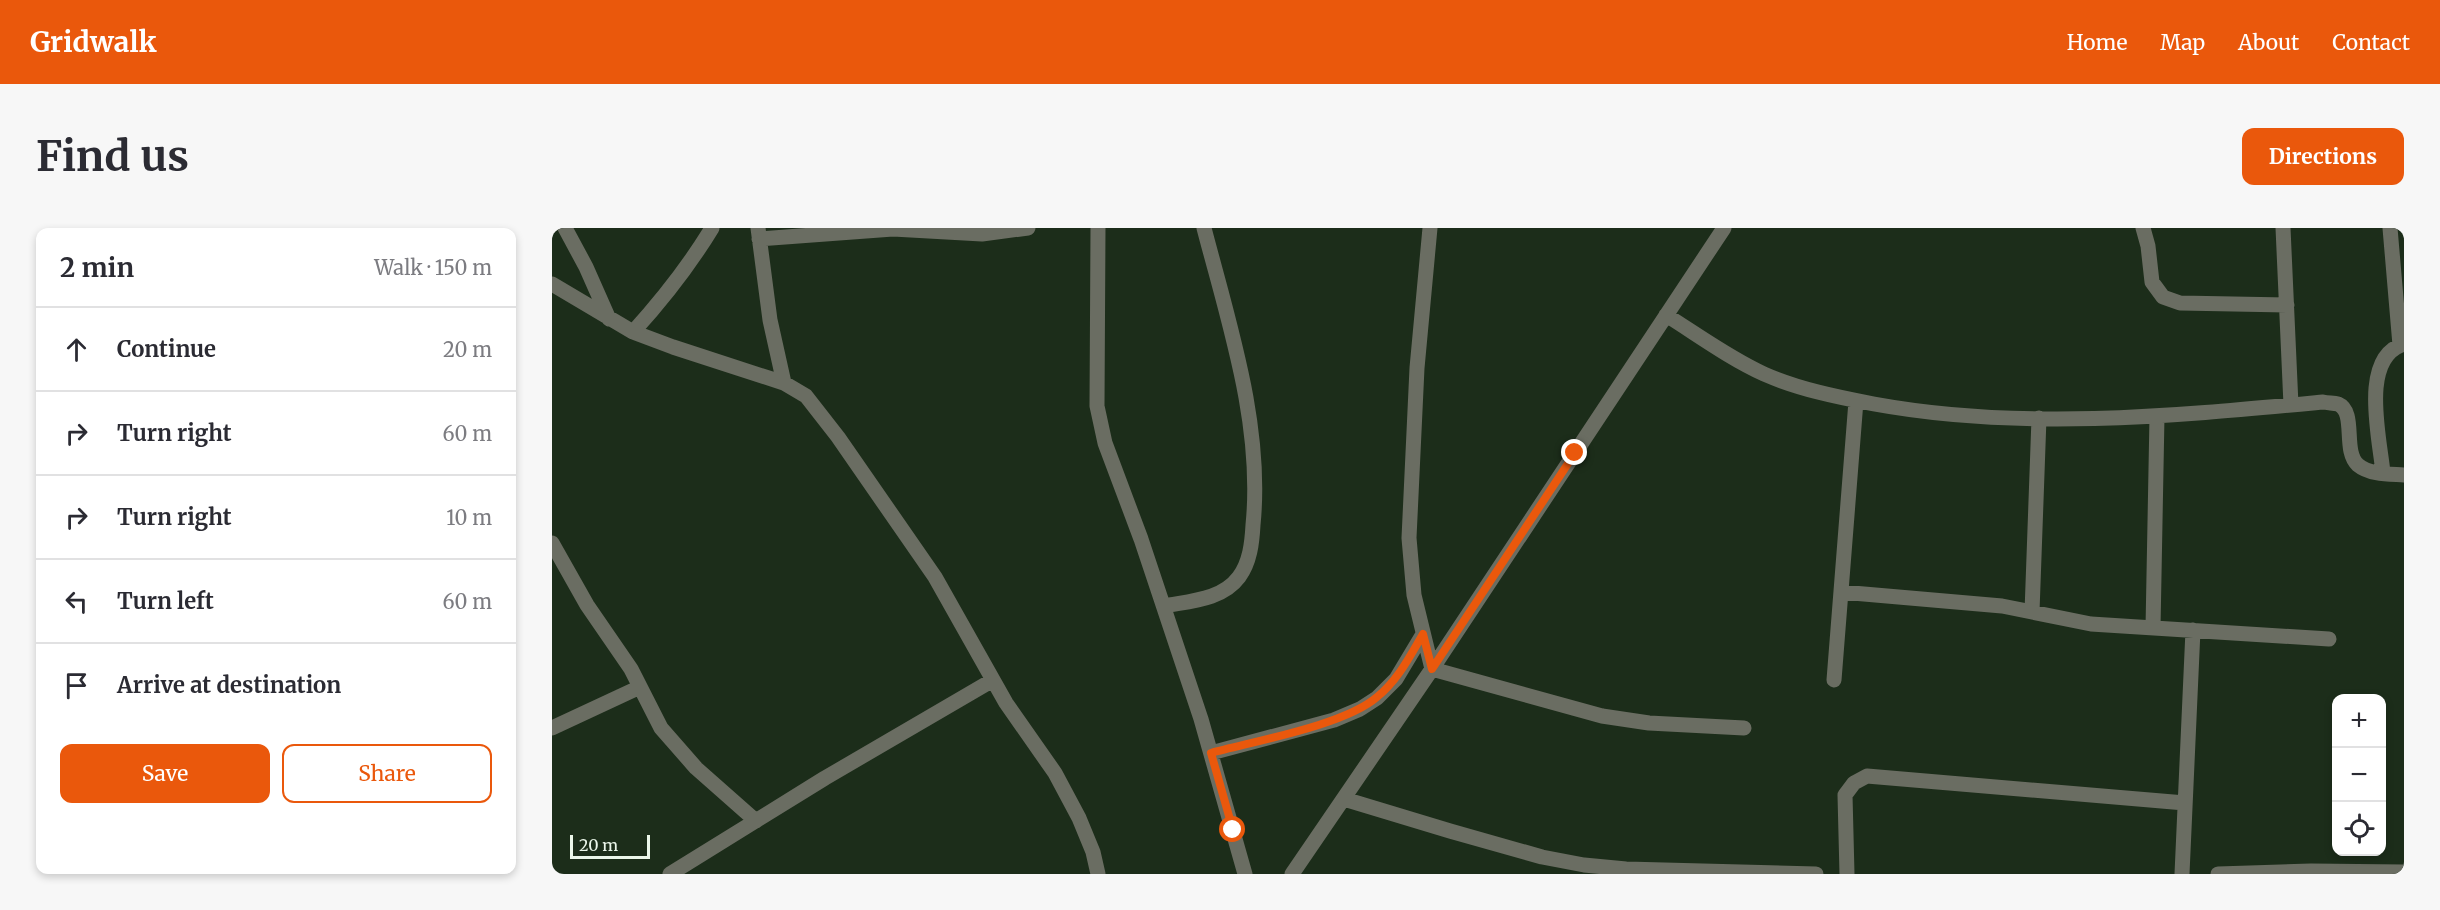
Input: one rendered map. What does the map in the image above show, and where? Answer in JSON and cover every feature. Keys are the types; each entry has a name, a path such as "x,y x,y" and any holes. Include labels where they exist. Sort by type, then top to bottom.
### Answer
{"street":[{"path":"565,228 586,267 609,319"},
{"path":"633,332 682,274 712,228"},
{"path":"784,383 770,320 758,233 893,229 982,234 1028,228"},
{"path":"1098,228 1097,406 1105,443 1164,606 1211,753 1245,874"},
{"path":"1164,606 1205,598 1224,591 1239,577 1251,550 1256,484 1248,418 1239,364 1204,228"},
{"path":"1430,228 1417,368 1409,538 1414,595 1432,669"},
{"path":"1292,874 1432,669 1724,228"},
{"path":"2143,228 2148,246 2152,282 2163,297 2180,303 2287,305"},
{"path":"2283,228 2291,405"},
{"path":"2383,473 2374,392 2379,370 2386,354 2402,345 2390,228"},
{"path":"552,284 633,332 784,383 806,396 838,437 935,577 1030,741 1055,773 1074,809 1092,852 1098,874"},
{"path":"1666,315 1739,362 1766,374 1832,396 1911,411 1968,417 2038,418 2157,416 2324,402 2338,405 2344,409 2353,458 2358,465 2372,472 2404,475"},
{"path":"1834,680 1856,401"},
{"path":"2153,628 2157,416"},
{"path":"2032,612 2038,418"},
{"path":"552,543 586,605 625,661 661,728 696,768 756,821"},
{"path":"1841,592 2001,606 2091,624 2329,639"},
{"path":"2182,874 2193,630"},
{"path":"1211,753 1334,720 1360,709 1377,698 1396,679 1423,634"},
{"path":"1432,669 1602,716 1649,723 1744,728"},
{"path":"670,874 993,680"},
{"path":"552,728 640,687"},
{"path":"1847,874 1845,795 1854,783 1867,776 2185,803"},
{"path":"1344,799 1450,831 1584,865 1626,869 1816,874"},
{"path":"2218,874 2311,871 2404,872"}],"route":[{"path":"1233,830 1211,753 1334,720 1360,709 1377,698 1396,679 1423,634 1432,669 1575,453"}]}
